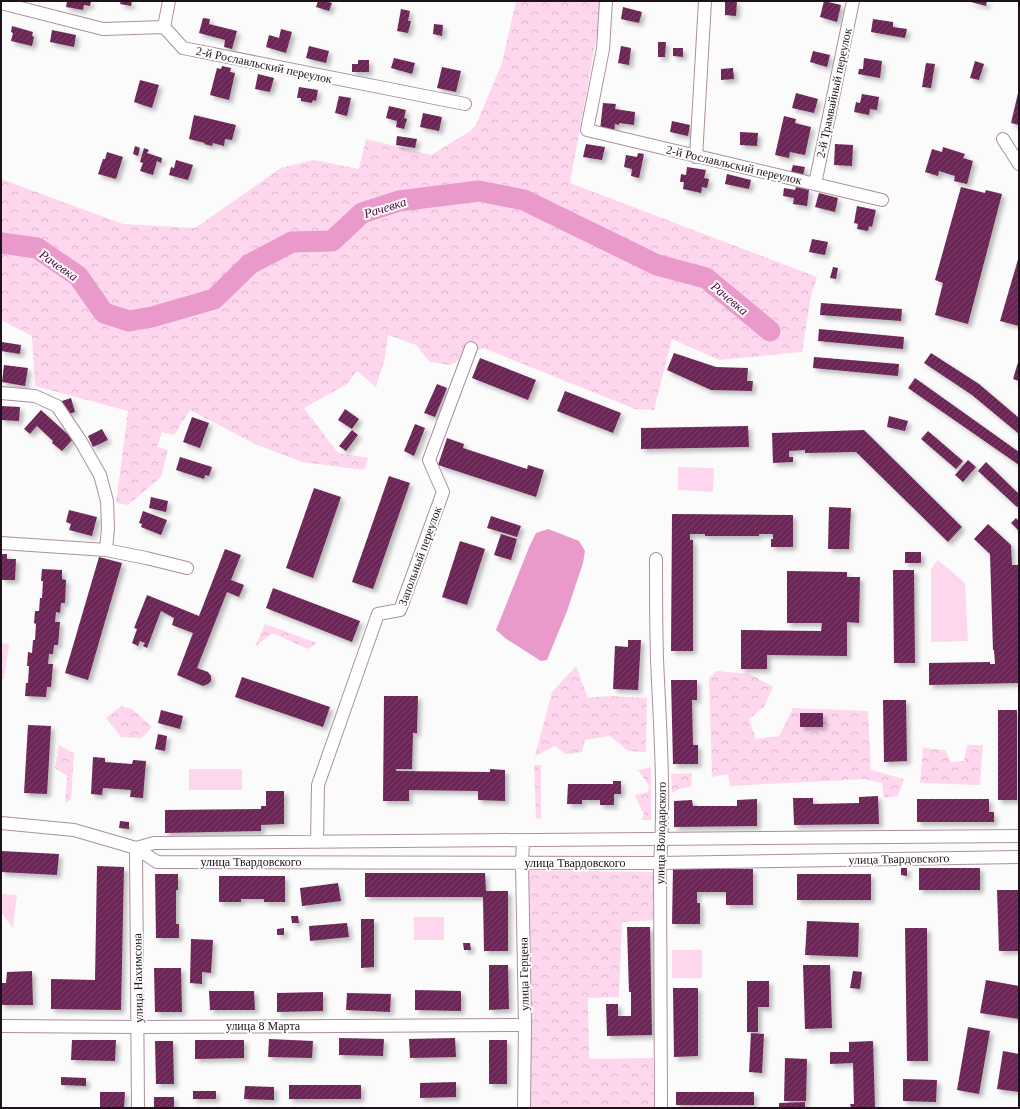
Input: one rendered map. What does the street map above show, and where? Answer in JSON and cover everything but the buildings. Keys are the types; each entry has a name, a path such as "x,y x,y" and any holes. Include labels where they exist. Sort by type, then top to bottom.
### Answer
{"street":[{"path":"1,3 102,29 164,27 169,1"},
{"name":"2-й Рославльский переулок","path":"606,1 603,49 587,130 882,200"},
{"path":"696,156 704,1"},
{"name":"2-й Трамвайный переулок","path":"815,184 853,1"},
{"name":"2-й Рославльский переулок","path":"164,27 183,48 398,92 465,104"},
{"path":"1003,139 1019,164"},
{"name":"Запольный переулок","path":"317,842 318,784 378,614 400,610 443,492 429,460 471,348"},
{"path":"1,393 36,396 57,406 80,440 100,475 107,501 108,528 106,550"},
{"path":"1,543 106,550 187,568"},
{"name":"улица Володарского","path":"656,559 657,658 662,754 662,838 660,863 661,1108"},
{"name":"улица Твардовского","path":"1,823 74,830 136,848 157,862 660,863 1019,857"},
{"name":"улица Твардовского","path":"136,848 154,843 1019,836"},
{"path":"886,859 888,837"},
{"name":"улица Герцена","path":"523,840 522,863 525,1025 524,1108"},
{"name":"улица Нахимсона","path":"136,848 138,1108"},
{"name":"улица 8 Марта","path":"1,1026 138,1027 525,1025"}],"green space":[{"path":"516,1 603,1 570,183 817,277 811,296 802,352 719,360 672,339 654,410 635,409 483,348 450,365 430,362 416,345 388,335 385,358 376,387 357,371 347,384 304,408 338,453 368,458 364,470 302,462 255,444 190,410 174,435 162,432 157,447 168,450 161,477 128,505 116,503 128,411 35,386 32,336 1,320 1,179 123,224 195,228 281,168 314,160 359,169 366,139 431,155 469,132 476,125 502,63"},
{"path":"678,467 714,468 713,492 678,490"},
{"path":"938,560 965,583 968,641 931,642 931,569"},
{"path":"265,624 317,643 308,649 272,633 255,647"},
{"path":"1,643 9,644 4,679 1,679"},
{"path":"576,666 588,698 608,696 647,698 646,752 628,751 610,736 585,740 582,752 566,754 555,746 535,756 552,692"},
{"path":"716,671 750,674 773,687 764,707 749,719 756,739 779,736 793,708 868,711 871,770 904,779 898,796 884,798 882,783 864,779 730,786 728,774 712,777 709,678","holes":["801,713 823,713 823,727 800,727"]},
{"path":"121,706 132,709 152,727 142,738 121,737 106,718"},
{"path":"59,745 74,753 71,800 65,803 67,776 55,768"},
{"path":"967,745 983,745 980,785 920,783 923,748 945,750 951,762 964,761"},
{"path":"534,765 541,765 541,818 536,819"},
{"path":"651,767 651,820 641,820 644,815 635,795 648,792 649,786 638,770"},
{"path":"189,769 242,769 242,790 189,790"},
{"path":"692,773 691,787 679,789 672,793 671,774"},
{"path":"525,870 653,872 653,920 622,922 619,997 588,998 589,1059 653,1058 654,1108 531,1108"},
{"path":"1,894 17,895 13,928 1,913"},
{"path":"414,917 444,917 444,940 414,940"},
{"path":"672,950 702,950 702,978 672,978"}],"shaded area":[{"path":"548,529 579,541 585,551 583,563 567,611 547,660 541,661 505,638 496,630 536,533"}],"waterway":[{"name":"Рачевка","path":"1,243 37,248 78,276 104,313 129,321 152,317 214,299 250,264 292,242 332,241 362,213 399,201 479,191 524,200 657,265 706,278 770,331"}]}
